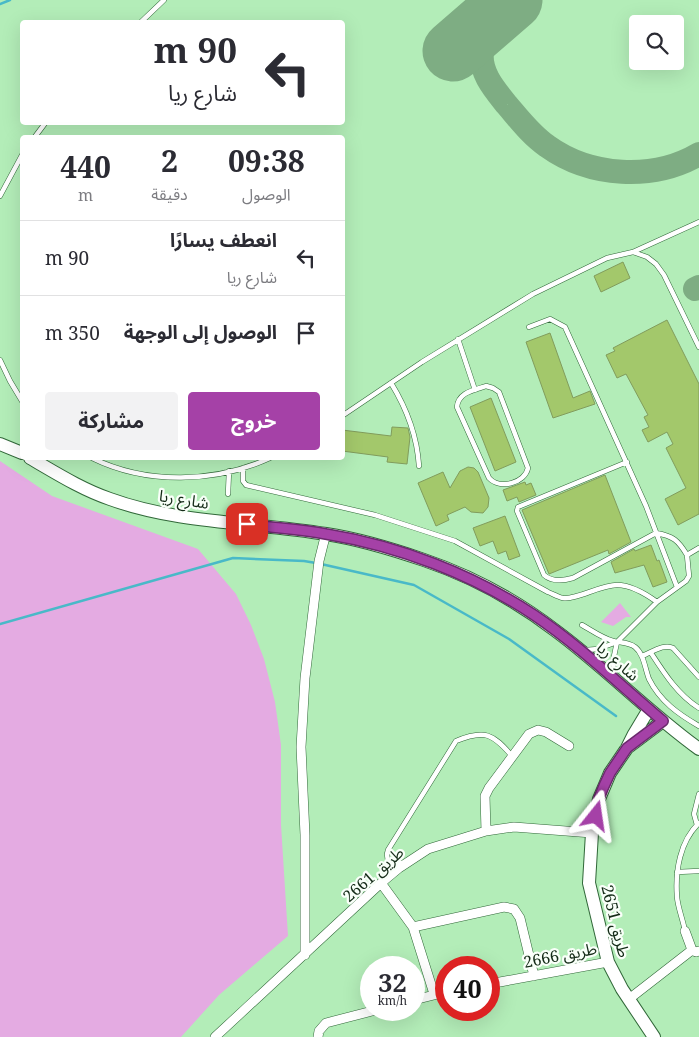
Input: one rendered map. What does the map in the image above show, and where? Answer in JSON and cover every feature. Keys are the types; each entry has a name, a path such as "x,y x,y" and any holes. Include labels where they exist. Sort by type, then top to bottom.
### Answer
{"main road":[{"path":"0,433 20,451"},
{"path":"0,444 20,451"},
{"name":"شارع ريا","path":"33,460 88,491 135,507 187,518 326,534 389,548 426,560 463,576 532,614 579,649 649,710 699,749"},
{"name":"طريق 2651","path":"649,710 610,773 599,798 592,833 589,883 608,962 651,1036"},
{"name":"طريق 2651","path":"627,748 663,721"}],"street":[{"path":"305,955 305,835 301,747 305,678 319,565 326,534"},
{"path":"486,831 485,796 528,734 538,730 546,732 569,746"},
{"name":"طريق 2661","path":"215,1037 381,883 428,849 486,831 514,827 592,833"},
{"path":"381,883 413,927 434,994 425,997"},
{"path":"413,927 504,906 514,909 520,918 534,976"},
{"path":"629,999 696,951 686,931"},
{"name":"طريق 2666","path":"500,982 608,962"},
{"path":"318,1037 318,1031 326,1023 360,1014"}],"lane":[{"path":"143,20 164,0"},
{"path":"0,196 20,159"},
{"path":"345,414 458,339 533,294 607,258 633,252 699,222"},
{"path":"633,252 647,257 656,264 664,275 699,347"},
{"path":"529,327 550,320 565,327 609,427 627,462 677,588"},
{"path":"458,339 475,390"},
{"path":"0,360 20,398"},
{"path":"391,383 400,397 411,422 417,445 419,466"},
{"path":"491,386 498,392 528,468 526,475 522,478 503,485 495,483 489,478 457,406 461,396 475,390 491,386"},
{"path":"97,460 116,468 158,476 181,477 204,476 229,471 265,460"},
{"path":"579,649 598,649 616,642 658,602 686,581 689,576 687,555 680,543 669,535 656,533 582,574 564,580 551,579 544,576 517,511 518,507 627,462"},
{"path":"243,468 243,481 246,485 375,515 455,541 548,592 563,598 604,586 618,585 634,589 658,602"},
{"path":"228,494 229,471"},
{"path":"687,555 699,548"},
{"path":"582,625 616,642 635,648 642,656 650,679 660,696 674,710 699,726"},
{"path":"615,681 613,661 616,642"},
{"path":"642,656 664,646 671,647 699,676"},
{"path":"651,653 668,678 684,696 699,708"},
{"path":"408,862 392,864 388,862 388,850 456,741 471,735 490,736 496,738 512,756"},
{"path":"686,931 677,897 677,872 680,855 687,837 698,824 694,814 699,794"},
{"path":"677,872 699,871"}],"shaded area":[{"path":"0,461 52,496 198,549 236,594 251,625 264,659 275,702 281,745 281,825 288,936 219,995 181,1037 0,1037"},
{"path":"620,603 631,617 626,617 613,626 601,622"}],"building":[{"path":"623,262 630,278 601,292 594,276"},
{"path":"667,320 699,384 699,514 678,525 665,499 686,488 666,448 673,444 667,432 648,442 642,430 649,427 644,417 648,415 626,374 617,378 606,355 615,351 613,348"},
{"path":"550,333 573,398 590,391 595,404 553,418 526,342"},
{"path":"491,398 516,462 495,471 470,407"},
{"path":"392,427 408,428 410,437 407,464 387,462 388,457 345,451 345,430 391,436"},
{"path":"468,467 474,468 478,472 489,498 488,507 483,513 471,512 465,507 447,515 449,520 436,526 418,483 443,472 450,488 460,471"},
{"path":"605,475 631,542 609,554 608,550 549,574 522,510"},
{"path":"525,482 526,485 531,483 536,495 519,502 517,497 507,501 503,490"},
{"path":"505,516 520,556 509,560 506,551 498,554 493,541 480,546 473,528"},
{"path":"651,545 667,582 653,587 644,565 615,573 611,562 634,549 635,551"}],"waterway":[{"path":"0,4 10,0"},
{"path":"0,624 233,558 316,563"},
{"path":"321,564 414,585 509,639 616,716"}],"taxiway":[{"path":"496,14 482,50 485,73 502,99 541,142 582,164 622,172 642,172 662,168 681,163 699,154"},
{"path":"695,289 699,287"}],"runway":[{"path":"453,51 512,0"}],"route":[{"path":"247,524 357,540 426,560 477,582 507,599 556,630 579,649 663,721 627,748 610,773 604,786 599,798 596,816"}]}
